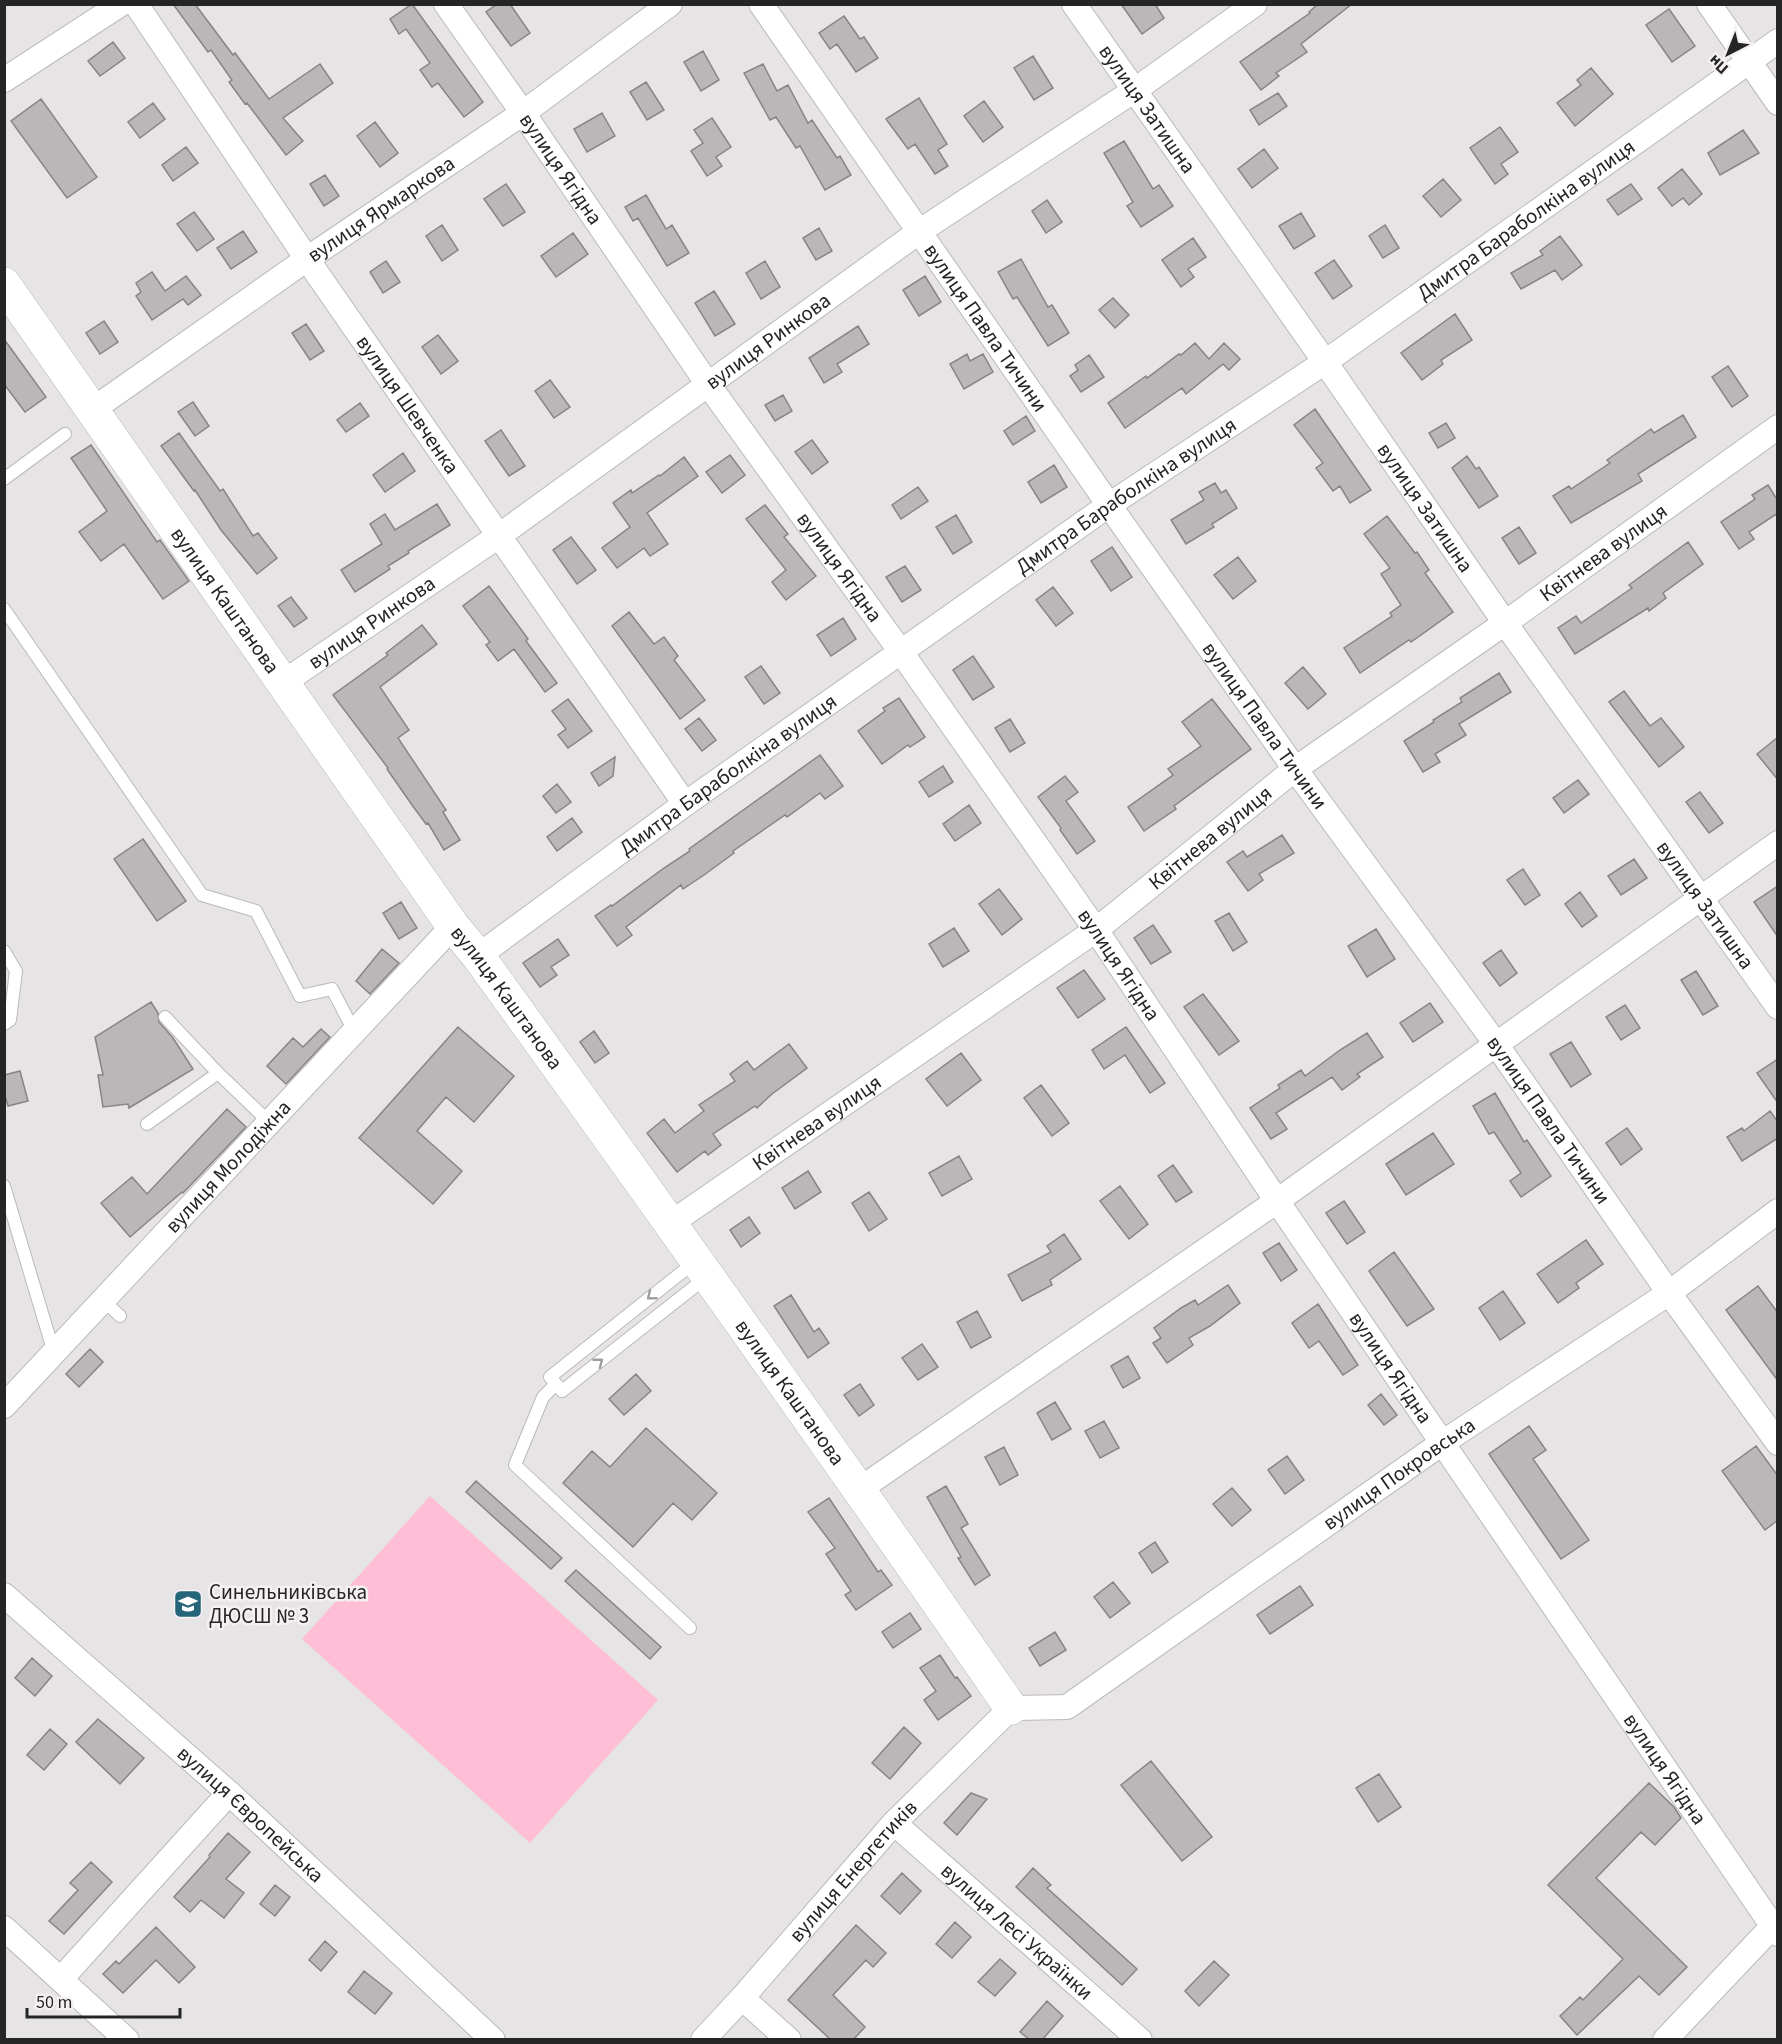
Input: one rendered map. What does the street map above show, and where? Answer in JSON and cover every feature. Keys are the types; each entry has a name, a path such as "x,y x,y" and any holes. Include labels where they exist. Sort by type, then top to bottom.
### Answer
{"street":[{"path":"4,80 121,4"},
{"name":"вулиця Шевченка","path":"136,4 307,259 685,804"},
{"name":"вулиця Ягідна","path":"446,4 707,383 1096,930 1277,1201 1775,1931"},
{"name":"вулиця Ярмаркова","path":"92,410 307,259 523,113 670,4"},
{"name":"вулиця Павла Тичини","path":"762,4 1295,769 1496,1044 1669,1293 1778,1443"},
{"name":"вулиця Затишна","path":"1074,4 1505,623 1778,1007"},
{"name":"вулиця Ринкова","path":"284,682 500,535 920,231 1135,90 1255,4"},
{"path":"1708,4 1778,103"},
{"name":"Дмитра Бараболкіна вулиця","path":"478,956 685,804 900,652 1109,505 1325,362 1778,41"},
{"name":"вулиця Каштанова","path":"9,303 92,410 453,926 478,956 671,1223 860,1489 1011,1708"},
{"name":"Квітнева вулиця","path":"671,1223 1096,930 1295,769 1505,623 1778,427"},
{"path":"860,1489 1277,1201 1778,843"},
{"name":"вулиця Молодіжна","path":"4,1406 54,1353 111,1308 269,1122 453,926"},
{"name":"вулиця Покровська","path":"1011,1708 1067,1707 1442,1443 1669,1293 1778,1211"},
{"name":"вулиця Європейська","path":"4,1595 228,1792 493,2040"},
{"name":"вулиця Енергетиків","path":"703,2040 894,1823 1011,1708"},
{"path":"61,1979 228,1792"},
{"name":"вулиця Лесі Українки","path":"894,1823 1140,2040"},
{"path":"4,1928 127,2040"},
{"path":"1665,2040 1775,1931"},
{"path":"742,1998 789,2040"}],"lane":[{"path":"4,478 65,434"},
{"path":"4,609 202,895 256,911 300,996 332,989 354,1031"},
{"path":"4,951 16,971 10,1020 4,1024"},
{"path":"165,1017 269,1122"},
{"path":"147,1124 218,1072"},
{"path":"4,1186 54,1353"},
{"path":"703,1268 562,1391 550,1377 703,1268"},
{"path":"556,1384 543,1396 515,1466 690,1628"}],"shaded area":[{"path":"430,1496 658,1700 530,1843 302,1639"}],"building":[{"path":"173,4 195,4 269,99 320,64 333,83 283,118 303,141 286,155 229,82 232,80 211,50 208,52"},
{"path":"412,4 483,102 464,117 438,83 432,87 420,70 430,63 406,29 399,34 390,19"},
{"path":"497,4 510,4 530,33 511,46 486,12"},
{"path":"1121,4 1155,4 1164,18 1142,34"},
{"path":"1318,4 1352,4 1301,44 1307,52 1276,73 1279,76 1261,90 1240,62 1310,13"},
{"path":"1669,9 1695,46 1672,62 1646,25"},
{"path":"844,16 860,39 864,37 878,58 856,72 837,44 830,49 819,33"},
{"path":"113,42 125,58 100,76 88,61"},
{"path":"703,51 719,80 701,91 684,62"},
{"path":"1033,56 1053,88 1034,100 1014,68"},
{"path":"763,64 777,91 788,85 808,123 812,120 837,158 840,156 851,175 825,190 800,146 796,148 776,117 770,120 744,73"},
{"path":"1591,68 1613,94 1575,126 1557,103 1581,85 1577,80"},
{"path":"646,82 664,110 647,120 630,92"},
{"path":"1278,93 1287,106 1259,125 1250,110"},
{"path":"919,98 947,144 938,150 948,166 935,174 915,144 908,149 886,119"},
{"path":"41,99 97,177 67,198 11,121"},
{"path":"984,101 1003,127 983,142 964,116"},
{"path":"153,103 165,119 140,138 128,122"},
{"path":"602,113 615,136 587,152 574,129"},
{"path":"712,118 731,147 716,157 722,166 707,176 691,151 703,143 694,130"},
{"path":"375,122 398,153 380,167 357,136"},
{"path":"1500,127 1518,152 1501,164 1508,174 1495,184 1470,148"},
{"path":"1743,130 1759,153 1720,175 1708,153"},
{"path":"1124,141 1153,189 1159,185 1173,206 1141,227 1127,206 1133,202 1104,153"},
{"path":"186,147 198,163 173,181 162,165"},
{"path":"1264,149 1278,168 1252,188 1238,169"},
{"path":"1682,169 1702,194 1689,205 1683,198 1672,206 1658,188"},
{"path":"325,175 339,196 324,206 310,184"},
{"path":"1443,179 1461,200 1441,217 1423,196"},
{"path":"506,184 525,212 503,226 484,199"},
{"path":"1631,184 1642,199 1618,215 1607,200"},
{"path":"646,195 666,229 672,225 689,253 667,266 638,218 633,221 625,207"},
{"path":"1047,200 1062,222 1046,233 1032,211"},
{"path":"194,212 214,239 197,251 177,224"},
{"path":"1301,213 1315,236 1294,249 1279,226"},
{"path":"442,225 458,250 442,261 426,236"},
{"path":"1385,225 1399,248 1383,258 1369,236"},
{"path":"819,228 832,251 816,260 803,238"},
{"path":"243,231 257,252 231,269 217,248"},
{"path":"573,233 588,254 556,277 541,256"},
{"path":"1560,236 1582,265 1562,280 1555,270 1521,289 1511,273 1543,255 1540,251"},
{"path":"1193,238 1206,257 1188,269 1194,277 1181,287 1162,260"},
{"path":"1021,259 1048,307 1052,305 1069,333 1048,346 1017,297 1013,299 998,272"},
{"path":"1334,260 1352,286 1333,299 1315,273"},
{"path":"386,261 400,282 383,293 370,272"},
{"path":"765,261 780,287 761,299 746,273"},
{"path":"152,272 165,291 186,276 201,295 188,305 183,299 152,320 136,296 141,292 136,283"},
{"path":"925,276 941,302 919,316 903,290"},
{"path":"714,291 735,324 715,336 695,303"},
{"path":"1113,298 1129,315 1115,328 1099,310"},
{"path":"1455,314 1472,340 1441,360 1443,364 1422,380 1401,353"},
{"path":"104,321 118,342 100,354 86,333"},
{"path":"306,324 324,351 310,360 292,333"},
{"path":"858,326 869,344 837,364 842,372 824,383 809,358"},
{"path":"438,335 458,361 441,374 422,347"},
{"path":"4,339 46,397 25,412 4,384"},
{"path":"1195,343 1209,359 1224,343 1240,359 1229,370 1223,364 1186,394 1182,388 1125,428 1108,403 1179,354 1181,355"},
{"path":"967,354 970,361 983,354 993,372 964,389 950,364"},
{"path":"1089,355 1104,377 1081,392 1070,376 1078,370 1075,365"},
{"path":"1728,366 1748,396 1732,407 1712,377"},
{"path":"550,380 570,407 554,418 535,391"},
{"path":"783,395 792,411 775,421 765,405"},
{"path":"193,402 209,426 195,436 178,412"},
{"path":"360,403 369,416 346,432 337,420"},
{"path":"1315,409 1371,490 1350,503 1340,486 1333,491 1316,468 1323,463 1294,425"},
{"path":"1683,415 1696,437 1638,474 1642,481 1571,523 1553,496 1569,486 1571,489 1610,463 1607,460 1651,429 1654,433"},
{"path":"1026,416 1035,431 1013,445 1004,431"},
{"path":"1446,423 1455,438 1438,448 1429,433"},
{"path":"501,430 525,466 509,476 485,441"},
{"path":"179,433 220,491 223,489 253,536 258,533 277,558 257,574 221,530 195,490 161,446"},
{"path":"812,440 828,462 812,474 795,452"},
{"path":"91,445 157,542 160,540 189,581 163,599 124,544 101,561 79,532 107,511 71,458"},
{"path":"403,453 415,471 385,492 373,475"},
{"path":"730,455 745,475 722,493 706,472"},
{"path":"1467,456 1476,469 1479,467 1498,496 1479,508 1452,468"},
{"path":"684,457 698,476 647,513 668,544 650,556 644,548 617,568 602,548 630,527 613,503 631,490 632,493 660,476"},
{"path":"1054,465 1067,487 1041,503 1028,482"},
{"path":"1215,483 1221,493 1226,490 1237,508 1212,524 1214,527 1186,544 1171,520 1204,500 1199,492"},
{"path":"1768,485 1778,501 1778,513 1749,532 1754,539 1739,549 1721,522 1755,499 1752,495"},
{"path":"918,487 928,501 901,519 892,505"},
{"path":"437,504 450,525 408,551 409,553 388,566 390,569 355,592 341,570 382,544 370,524 385,514 395,530"},
{"path":"765,505 788,534 784,537 816,576 786,600 772,582 786,570 746,519"},
{"path":"956,515 972,542 953,554 936,527"},
{"path":"1387,516 1415,553 1417,552 1429,570 1425,573 1453,612 1411,642 1409,640 1360,673 1344,648 1392,616 1390,613 1401,605 1381,574 1390,568 1364,534"},
{"path":"1519,527 1536,553 1519,564 1502,538"},
{"path":"571,537 596,570 577,584 553,550"},
{"path":"1688,542 1703,564 1663,593 1666,598 1649,611 1648,608 1575,654 1558,628 1576,616 1581,623 1632,588 1629,585"},
{"path":"1112,547 1132,577 1111,591 1091,561"},
{"path":"1238,557 1256,581 1233,599 1214,575"},
{"path":"905,566 921,590 902,602 886,577"},
{"path":"489,586 557,683 545,692 514,649 498,661 486,645 490,642 463,606"},
{"path":"1053,587 1073,613 1056,626 1036,600"},
{"path":"291,597 307,618 294,627 278,606"},
{"path":"629,612 654,644 664,637 678,656 674,660 705,700 680,719 612,626"},
{"path":"843,618 856,639 831,656 817,635"},
{"path":"422,625 437,644 380,687 409,730 398,738 446,810 443,812 460,840 444,850 428,823 426,824 388,768 333,695 388,655 386,653"},
{"path":"973,656 994,687 973,700 953,670"},
{"path":"761,666 780,693 764,704 745,677"},
{"path":"1303,667 1326,694 1308,709 1285,683"},
{"path":"1499,673 1511,692 1459,724 1466,735 1435,754 1440,762 1423,772 1404,741 1462,702 1460,698"},
{"path":"1624,691 1650,726 1661,718 1684,747 1659,767 1609,702"},
{"path":"899,698 925,737 910,747 908,745 882,764 858,731 885,711 883,708"},
{"path":"568,699 592,731 568,748 558,735 566,729 552,711"},
{"path":"1212,699 1251,749 1174,806 1176,809 1144,831 1128,807 1173,775 1168,769 1201,746 1182,722"},
{"path":"699,718 716,740 702,751 685,729"},
{"path":"1010,719 1025,743 1010,752 995,728"},
{"path":"1778,737 1778,780 1757,754"},
{"path":"820,755 843,786 825,799 820,793 733,851 734,853 683,889 681,885 626,927 632,935 617,946 595,916 690,851 689,849"},
{"path":"615,757 613,776 599,786 591,773"},
{"path":"943,766 953,782 929,797 919,782"},
{"path":"1065,776 1078,792 1066,801 1095,841 1077,854 1038,797"},
{"path":"1578,780 1589,794 1564,813 1553,798"},
{"path":"557,784 571,802 556,813 543,796"},
{"path":"1700,792 1723,823 1709,833 1686,802"},
{"path":"969,805 981,823 955,841 943,824"},
{"path":"572,818 582,832 557,851 547,837"},
{"path":"1282,835 1294,853 1259,874 1263,880 1248,891 1227,862 1243,851 1247,857"},
{"path":"143,839 186,901 157,921 114,859"},
{"path":"1634,859 1647,878 1621,895 1608,876"},
{"path":"1523,869 1540,895 1525,905 1507,880"},
{"path":"1778,886 1778,937 1754,902"},
{"path":"999,889 1022,919 1002,935 979,904"},
{"path":"1580,892 1597,916 1582,927 1565,904"},
{"path":"401,902 417,928 399,939 383,913"},
{"path":"1229,913 1247,942 1233,951 1215,921"},
{"path":"1153,925 1171,952 1151,964 1134,938"},
{"path":"954,928 969,951 943,967 929,944"},
{"path":"1376,929 1395,959 1367,977 1348,946"},
{"path":"558,939 569,955 551,967 557,975 540,987 523,963"},
{"path":"382,949 399,963 370,994 356,981"},
{"path":"1501,950 1517,973 1500,986 1483,963"},
{"path":"1084,970 1105,999 1078,1018 1057,988"},
{"path":"1696,971 1718,1006 1703,1015 1681,980"},
{"path":"1203,994 1239,1041 1219,1055 1184,1007"},
{"path":"151,1002 158,1013 159,1022 173,1038 193,1069 129,1108 128,1104 103,1107 98,1075 103,1075 95,1037"},
{"path":"1430,1003 1443,1022 1413,1042 1400,1023"},
{"path":"1625,1005 1640,1028 1621,1040 1606,1017"},
{"path":"458,1027 514,1076 474,1122 446,1097 417,1131 462,1171 433,1204 359,1138"},
{"path":"1126,1027 1165,1083 1150,1093 1125,1055 1104,1069 1092,1050"},
{"path":"321,1029 330,1037 286,1084 267,1066 293,1038 303,1047"},
{"path":"594,1031 609,1053 595,1063 580,1042"},
{"path":"1367,1033 1383,1057 1357,1074 1360,1077 1342,1090 1332,1077 1276,1113 1287,1129 1271,1139 1250,1108 1280,1088 1278,1085 1301,1070 1305,1076"},
{"path":"1571,1042 1591,1074 1571,1087 1550,1054"},
{"path":"789,1044 807,1068 757,1108 755,1106 713,1134 721,1145 708,1155 705,1151 677,1172 647,1133 664,1119 675,1133 704,1111 699,1105 735,1081 730,1074 747,1061 754,1070"},
{"path":"961,1053 981,1080 947,1106 926,1079"},
{"path":"1778,1059 1778,1103 1757,1073"},
{"path":"20,1071 28,1101 8,1106 4,1092 4,1075"},
{"path":"1041,1085 1069,1123 1052,1136 1024,1098"},
{"path":"1495,1093 1524,1142 1527,1140 1551,1176 1521,1197 1510,1181 1521,1173 1494,1132 1489,1134 1473,1106"},
{"path":"227,1109 246,1127 183,1193 130,1237 101,1203 132,1177 147,1194"},
{"path":"1770,1111 1778,1122 1778,1138 1742,1161 1727,1137 1742,1128 1744,1131"},
{"path":"1627,1128 1642,1149 1621,1165 1606,1143"},
{"path":"1433,1133 1454,1164 1406,1195 1386,1164"},
{"path":"959,1156 972,1179 942,1196 929,1173"},
{"path":"1173,1165 1192,1192 1176,1202 1158,1176"},
{"path":"808,1171 821,1192 795,1209 782,1188"},
{"path":"1120,1186 1148,1224 1129,1239 1100,1201"},
{"path":"869,1192 887,1219 869,1231 852,1203"},
{"path":"1344,1201 1365,1232 1347,1244 1326,1213"},
{"path":"749,1217 760,1233 741,1247 730,1230"},
{"path":"1064,1234 1081,1259 1050,1280 1052,1285 1022,1301 1008,1275 1051,1252 1047,1246"},
{"path":"1586,1240 1603,1264 1576,1283 1579,1288 1558,1303 1537,1274"},
{"path":"1279,1243 1297,1270 1281,1281 1263,1253"},
{"path":"1394,1252 1434,1309 1407,1326 1369,1271"},
{"path":"1228,1285 1240,1303 1210,1326 1189,1338 1193,1345 1167,1363 1153,1343 1161,1338 1154,1328 1181,1308 1195,1300 1198,1305"},
{"path":"1758,1286 1778,1313 1778,1381 1726,1310"},
{"path":"1503,1291 1525,1323 1500,1340 1479,1308"},
{"path":"791,1295 814,1332 819,1328 829,1343 808,1358 774,1306"},
{"path":"1318,1304 1358,1365 1343,1375 1319,1341 1309,1348 1292,1323"},
{"path":"977,1311 991,1337 971,1348 957,1322"},
{"path":"922,1344 938,1367 918,1380 902,1358"},
{"path":"90,1349 103,1362 79,1387 66,1374"},
{"path":"1128,1356 1140,1378 1123,1388 1111,1366"},
{"path":"636,1374 651,1391 624,1415 609,1399"},
{"path":"860,1384 874,1405 859,1416 844,1395"},
{"path":"1381,1394 1397,1415 1384,1425 1368,1405"},
{"path":"1055,1402 1071,1429 1052,1440 1037,1413"},
{"path":"1104,1421 1119,1448 1100,1458 1085,1431"},
{"path":"1529,1426 1546,1450 1533,1459 1589,1540 1561,1559 1489,1454"},
{"path":"646,1428 717,1493 692,1520 673,1503 633,1547 563,1483 592,1451 610,1467"},
{"path":"1756,1446 1778,1476 1778,1520 1765,1530 1722,1471"},
{"path":"1004,1447 1018,1475 1000,1485 985,1457"},
{"path":"1287,1456 1304,1480 1285,1494 1268,1470"},
{"path":"476,1481 562,1558 551,1569 466,1492"},
{"path":"946,1486 968,1524 961,1528 990,1575 975,1585 958,1558 961,1557 927,1497"},
{"path":"1232,1488 1251,1510 1232,1526 1213,1504"},
{"path":"829,1498 878,1572 881,1570 892,1585 856,1610 845,1595 851,1591 826,1554 835,1548 808,1512"},
{"path":"1155,1542 1168,1562 1152,1573 1139,1553"},
{"path":"576,1570 661,1647 650,1659 565,1581"},
{"path":"1113,1582 1130,1603 1110,1618 1094,1597"},
{"path":"1300,1586 1313,1605 1270,1634 1257,1615"},
{"path":"910,1613 921,1629 893,1648 882,1632"},
{"path":"1055,1632 1066,1650 1040,1666 1029,1648"},
{"path":"940,1655 955,1678 957,1677 971,1696 938,1720 924,1700 936,1691 920,1668"},
{"path":"32,1658 52,1676 35,1696 15,1678"},
{"path":"98,1719 144,1758 120,1784 76,1742"},
{"path":"904,1727 921,1743 890,1779 872,1763"},
{"path":"50,1729 67,1744 44,1770 27,1755"},
{"path":"1151,1761 1212,1837 1182,1861 1121,1785"},
{"path":"1379,1774 1401,1807 1378,1822 1356,1788"},
{"path":"1649,1783 1674,1807 1681,1818 1655,1845 1641,1832 1596,1878 1687,1967 1659,1995 1639,1976 1577,2035 1560,2016 1580,1997 1583,2000 1623,1959 1548,1885"},
{"path":"971,1793 987,1799 957,1835 944,1823"},
{"path":"228,1833 250,1852 226,1879 244,1893 224,1918 201,1900 190,1912 174,1897"},
{"path":"91,1862 112,1882 64,1934 49,1921 78,1890 70,1883"},
{"path":"1033,1868 1051,1885 1047,1888 1137,1969 1122,1985 1016,1887"},
{"path":"902,1873 921,1891 900,1914 881,1896"},
{"path":"275,1885 290,1897 275,1916 260,1904"},
{"path":"955,1922 971,1937 952,1958 936,1944"},
{"path":"856,1925 886,1953 873,1967 866,1960 833,1995 865,2027 853,2040 831,2040 788,2000"},
{"path":"156,1927 195,1967 179,1983 156,1960 123,1993 103,1974 116,1961 119,1964"},
{"path":"325,1941 337,1952 321,1971 309,1960"},
{"path":"1000,1959 1016,1973 995,1996 978,1982"},
{"path":"1214,1961 1229,1975 1199,2006 1185,1991"},
{"path":"364,1971 392,1993 375,2014 348,1992"},
{"path":"1047,2001 1063,2016 1042,2040 1030,2040 1020,2032"}],"place":[{"name":"Синельниківська ДЮСШ № 3","path":"188,1604"}]}
